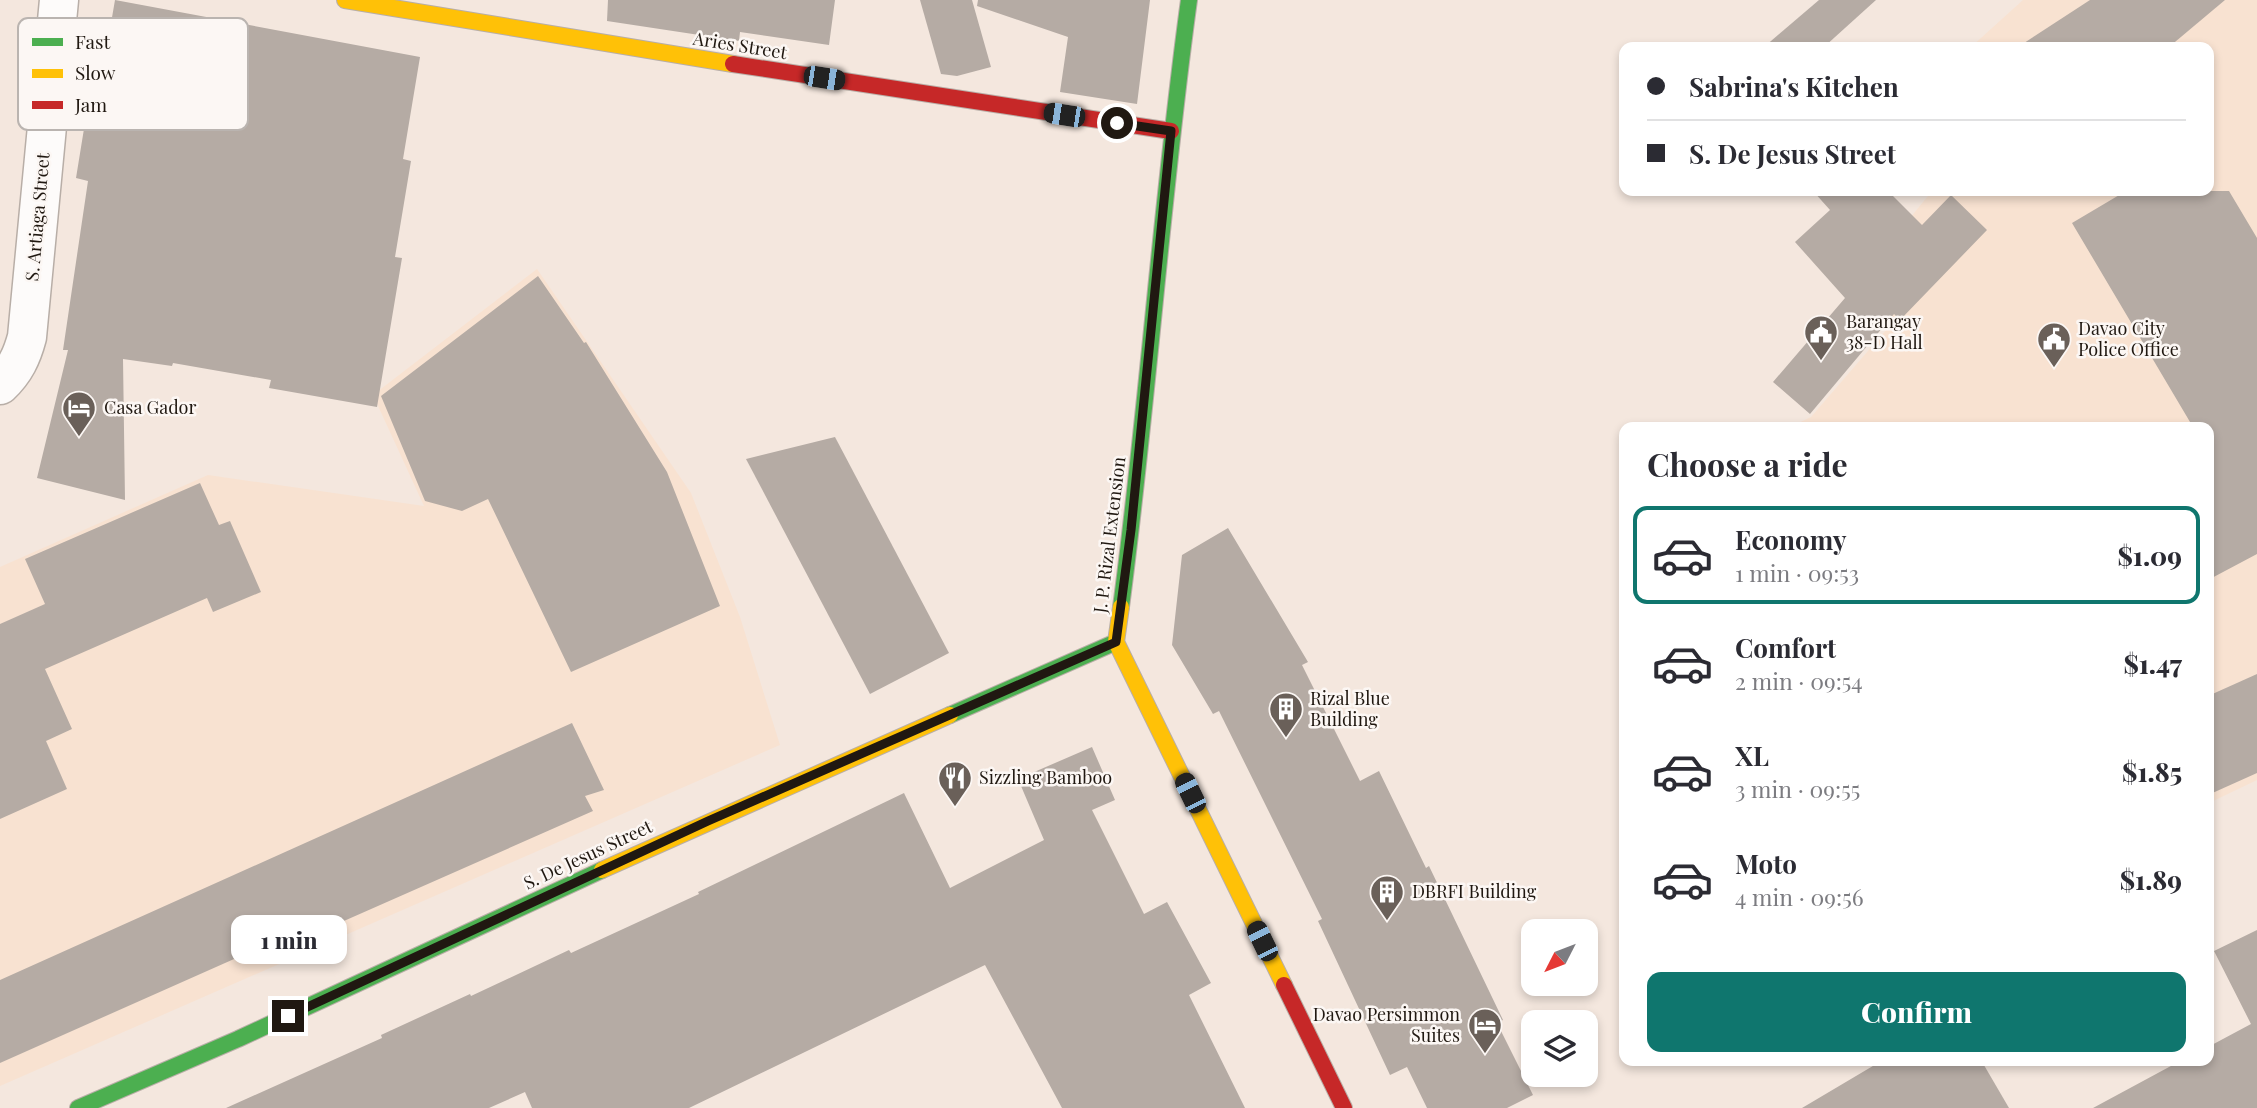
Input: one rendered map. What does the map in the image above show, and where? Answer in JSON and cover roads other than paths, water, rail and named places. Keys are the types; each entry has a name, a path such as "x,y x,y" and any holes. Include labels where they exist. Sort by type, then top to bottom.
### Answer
{"street":[{"name":"S. Artiaga Street","path":"57,18 59,0"},
{"name":"Aries Street","path":"345,0 744,66 1171,131"},
{"name":"J. P. Rizal Extension","path":"1116,642 1131,530 1171,131 1189,0"},
{"name":"S. Artiaga Street","path":"0,385 14,370 27,337 47,130"},
{"name":"S. De Jesus Street","path":"79,1108 251,1033 708,821 1116,642"},
{"path":"1116,642 1344,1108"}],"place":[{"name":"Barangay 38-D Hall","path":"1821,362"},
{"name":"Davao City Police Office","path":"2054,369"},
{"name":"Casa Gador","path":"79,438"},
{"name":"Rizal Blue Building","path":"1286,739"},
{"name":"Sizzling Bamboo","path":"955,808"},
{"name":"DBRFI Building","path":"1387,922"},
{"name":"Davao Persimmon Suites","path":"1485,1055"}]}
